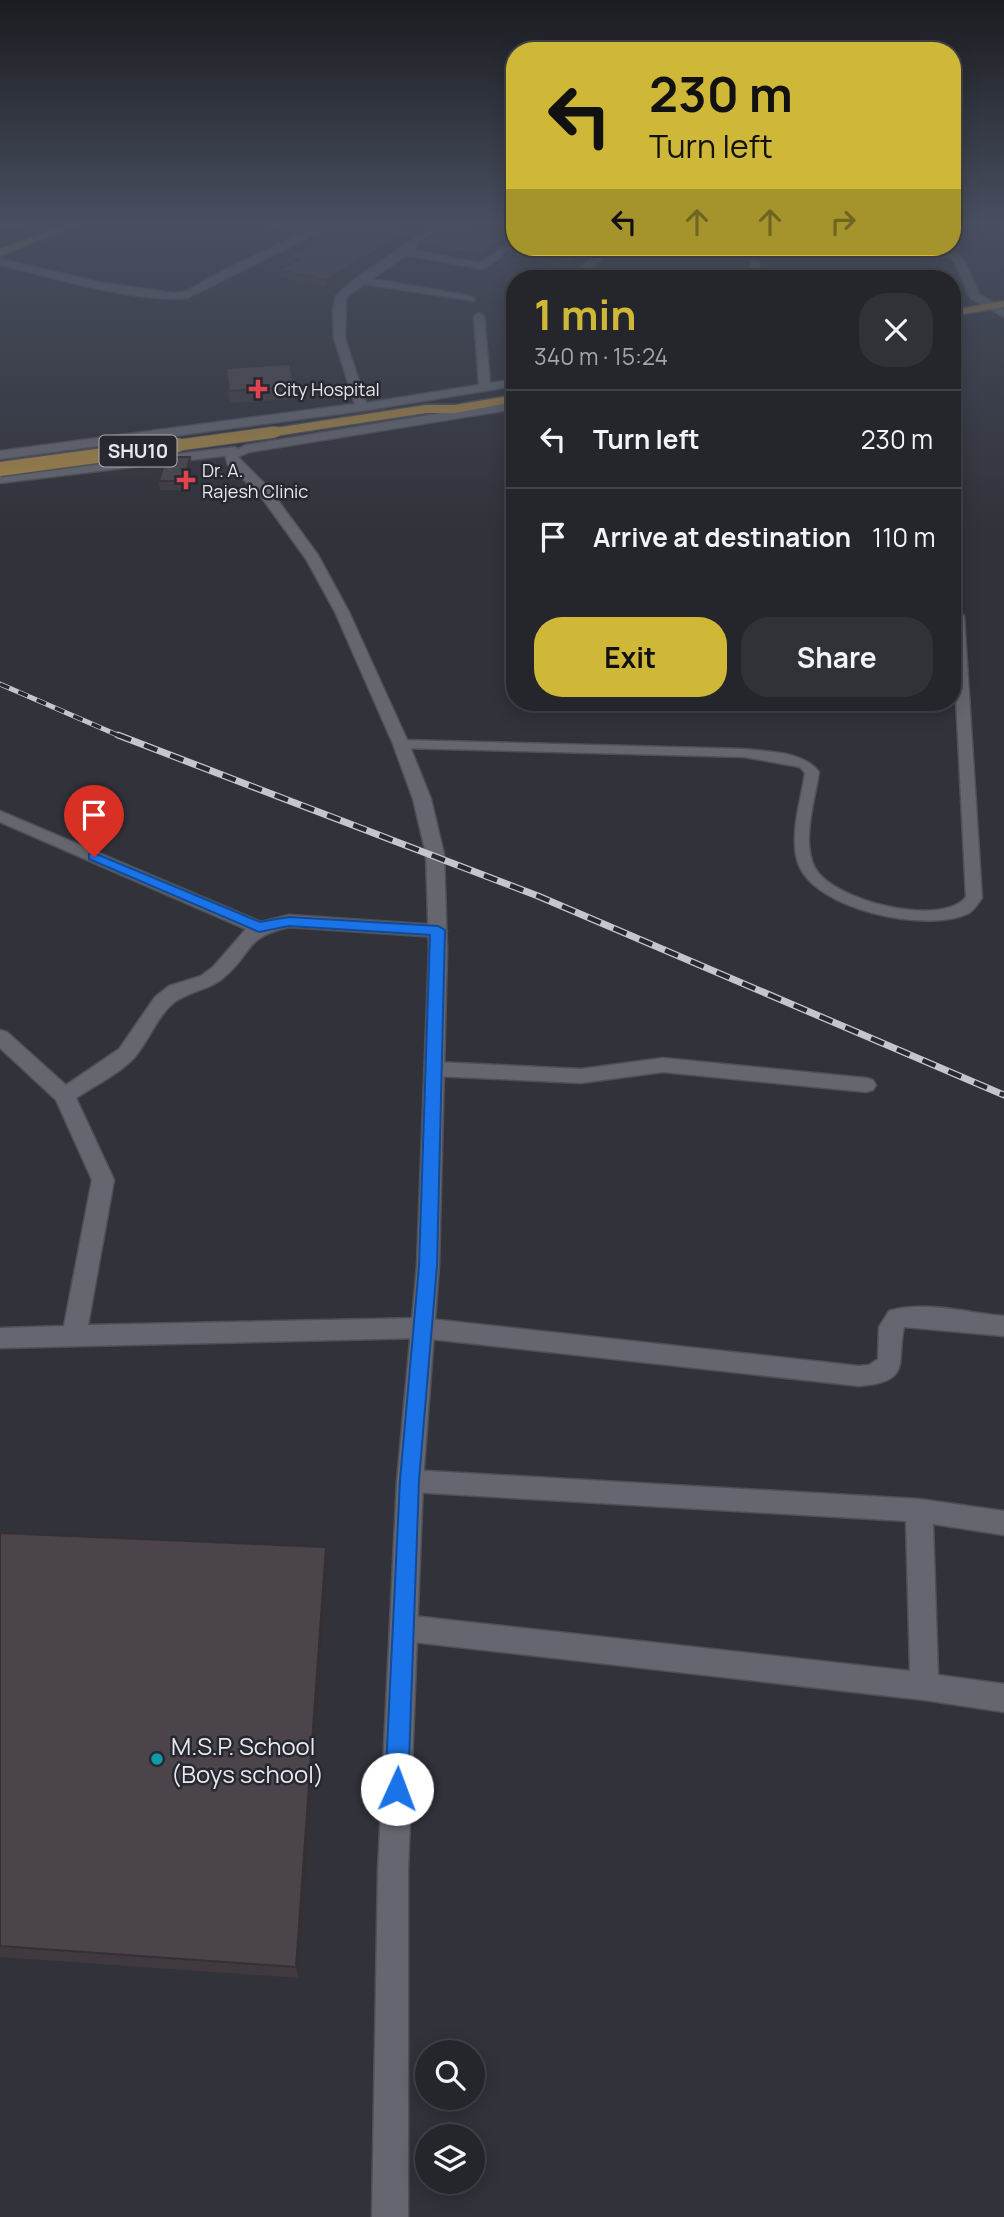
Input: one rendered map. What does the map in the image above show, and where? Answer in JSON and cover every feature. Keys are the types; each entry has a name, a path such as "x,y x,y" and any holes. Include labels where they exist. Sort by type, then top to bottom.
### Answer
{"main road":[{"name":"SHU10","path":"426,409 446,401 506,391"},
{"name":"SHU10","path":"0,469 426,409 455,410 506,400"}],"street":[{"path":"338,325 342,354 362,407"},
{"path":"480,325 485,388"},
{"path":"0,455 362,407 506,384"},
{"path":"0,479 235,451 506,406"},
{"path":"36,450 49,474"},
{"path":"235,451 231,454 233,462 264,491 313,558 366,662 422,799 435,854 438,930 428,1266 410,1480 393,1870 390,2217"},
{"path":"0,816 259,928"},
{"path":"65,1096 125,1054 162,1002 176,991 208,980 220,971 245,939 259,928 274,922 289,921 438,930"},
{"path":"0,1037 65,1096 103,1180 74,1335"},
{"path":"434,1069 581,1076 663,1065 866,1085"},
{"path":"0,1338 421,1328 859,1376 874,1375 890,1364 891,1327 897,1318 914,1316 1004,1326"},
{"path":"410,1480 919,1510 1004,1523"},
{"path":"919,1510 924,1686"},
{"path":"404,1628 924,1686 1004,1698"}],"lane":[{"path":"401,744 744,753 805,764 812,772 803,846 807,866 823,888 856,903 927,916 963,910 974,898 961,669"}],"building":[{"path":"290,364 294,387 229,391 226,368"},
{"path":"166,457 190,457 184,481 159,481"},
{"name":"M.S.P. School (Boys school)","path":"0,1533 326,1547 296,1967 0,1946"}],"railway":[{"path":"0,684 122,737"},
{"path":"118,735 538,896 1004,1095"}],"place":[{"name":"City Hospital","path":"258,389"},
{"name":"Dr. A. Rajesh Clinic","path":"186,480"},
{"name":"M.S.P. School (Boys school)","path":"157,1759"}],"route":[{"path":"94,857 259,928 274,922 289,921 438,930 428,1266 410,1480 397,1789"}]}
